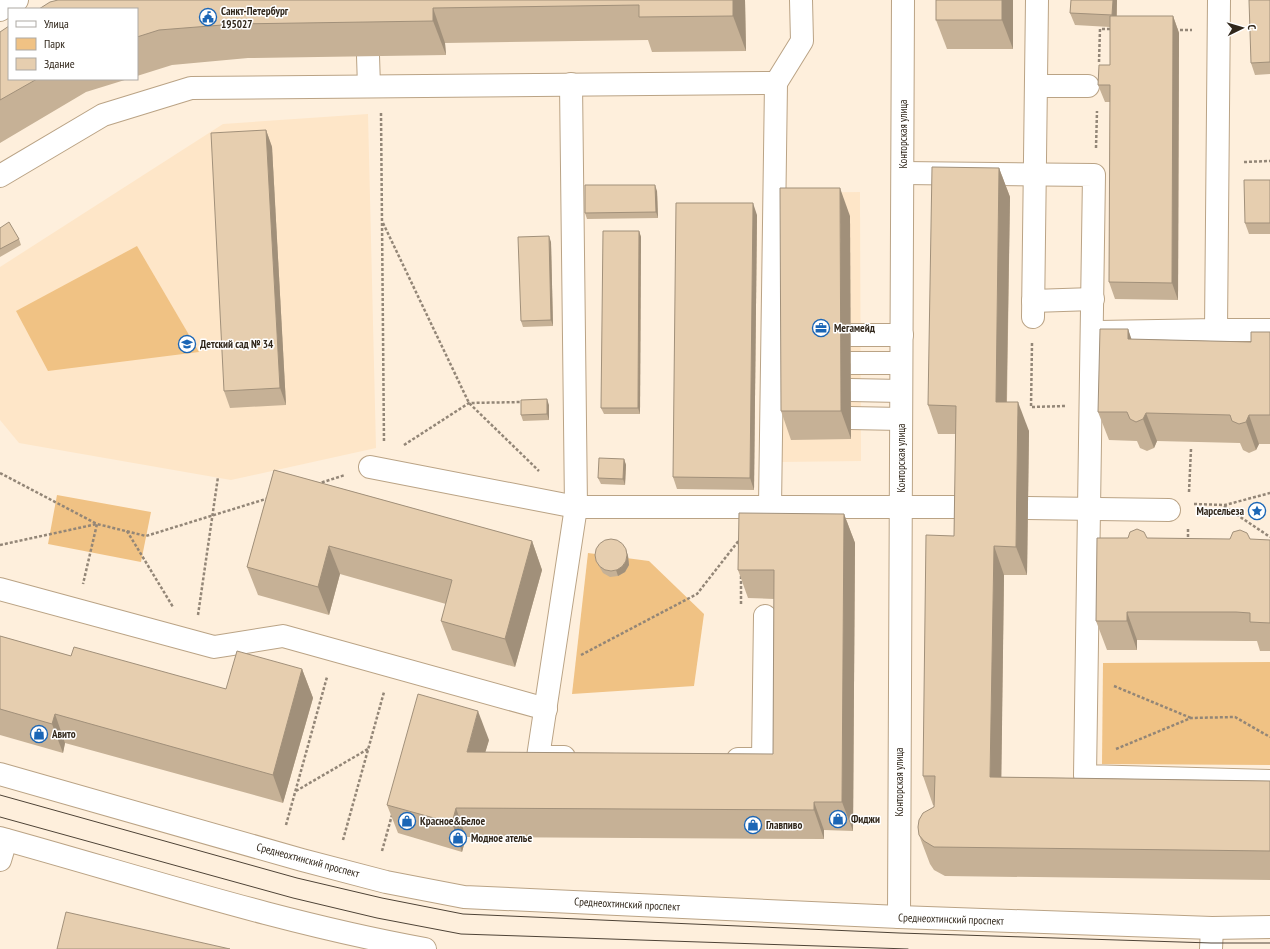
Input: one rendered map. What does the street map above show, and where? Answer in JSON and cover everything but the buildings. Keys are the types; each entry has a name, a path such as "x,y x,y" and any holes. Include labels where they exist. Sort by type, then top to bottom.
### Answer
{"main road":[{"path":"0,10 17,0"},
{"path":"770,506 776,83 802,41 801,0"},
{"name":"Конторская улица","path":"899,917 904,0"},
{"path":"1037,0 1033,309 1093,299"},
{"path":"1216,330 1219,0"},
{"path":"368,56 375,86"},
{"path":"1036,86 1094,77"},
{"path":"0,176 103,115 191,88 776,83"},
{"path":"571,84 576,507 538,757 585,757"},
{"path":"903,173 1035,175 1094,174 1085,776 1270,781"},
{"path":"1092,332 1270,330"},
{"path":"850,335 902,335"},
{"path":"850,363 902,363"},
{"path":"850,390 901,391"},
{"path":"850,418 901,419"},
{"path":"377,463 576,507 965,507"},
{"path":"1027,508 1179,507"},
{"path":"0,590 214,647 283,636 546,709"},
{"path":"717,759 764,759 765,616"},
{"name":"Среднеохтинский проспект","path":"0,774 302,860 386,882 464,897 899,917 1211,938 1270,927"},
{"path":"0,860 3,839 289,918 371,939 425,949"}],"path":[{"path":"1094,77 1100,29 1116,29"},
{"path":"1171,30 1219,30"},
{"path":"375,86 382,221 377,463"},
{"path":"1094,174 1097,106"},
{"path":"382,221 469,403 542,474"},
{"path":"1033,309 1031,407 1091,405"},
{"path":"312,485 377,463 469,403 524,402"},
{"path":"1191,448 1179,507 1223,505 1270,493"},
{"path":"0,473 98,524 146,536 275,496"},
{"path":"194,642 218,477"},
{"path":"1223,505 1270,537"},
{"path":"741,546 742,506"},
{"path":"0,545 98,524"},
{"path":"77,610 98,524"},
{"path":"127,531 194,642"},
{"path":"552,670 697,594 741,538"},
{"path":"741,567 740,616 765,616"},
{"path":"286,825 334,650"},
{"path":"1087,663 1107,683 1191,718"},
{"path":"343,840 391,666"},
{"path":"1085,776 1106,753 1191,718 1235,717 1270,737"},
{"path":"296,791 368,748"},
{"path":"382,851 392,813"}],"shaded area":[{"name":"Детский сад № 34","path":"368,114 376,448 231,480 19,443 0,420 0,267 223,124"},
{"name":"Мегамейд","path":"860,192 861,461 781,462 779,193"}],"green space":[{"path":"137,246 199,352 48,371 16,311"},
{"path":"57,495 151,512 141,562 48,544"},
{"path":"588,553 649,561 704,614 694,686 572,694"},
{"path":"1270,662 1270,765 1102,764 1103,663"}],"tram line":[{"path":"0,795 297,878 382,898 463,914 899,933 1211,943 1270,943"},
{"path":"0,817 293,898 377,918 461,934 908,949"}],"place":[{"name":"Санкт-Петербург 195027","path":"208,17"},
{"name":"Мегамейд","path":"821,328"},
{"name":"Детский сад № 34","path":"187,344"},
{"name":"Марсельеза","path":"1257,511"},
{"name":"Авито","path":"39,734"},
{"name":"Фиджи","path":"838,819"},
{"name":"Красное&Белое","path":"407,821"},
{"name":"Главпиво","path":"753,825"},
{"name":"Модное ателье","path":"458,838"}]}
